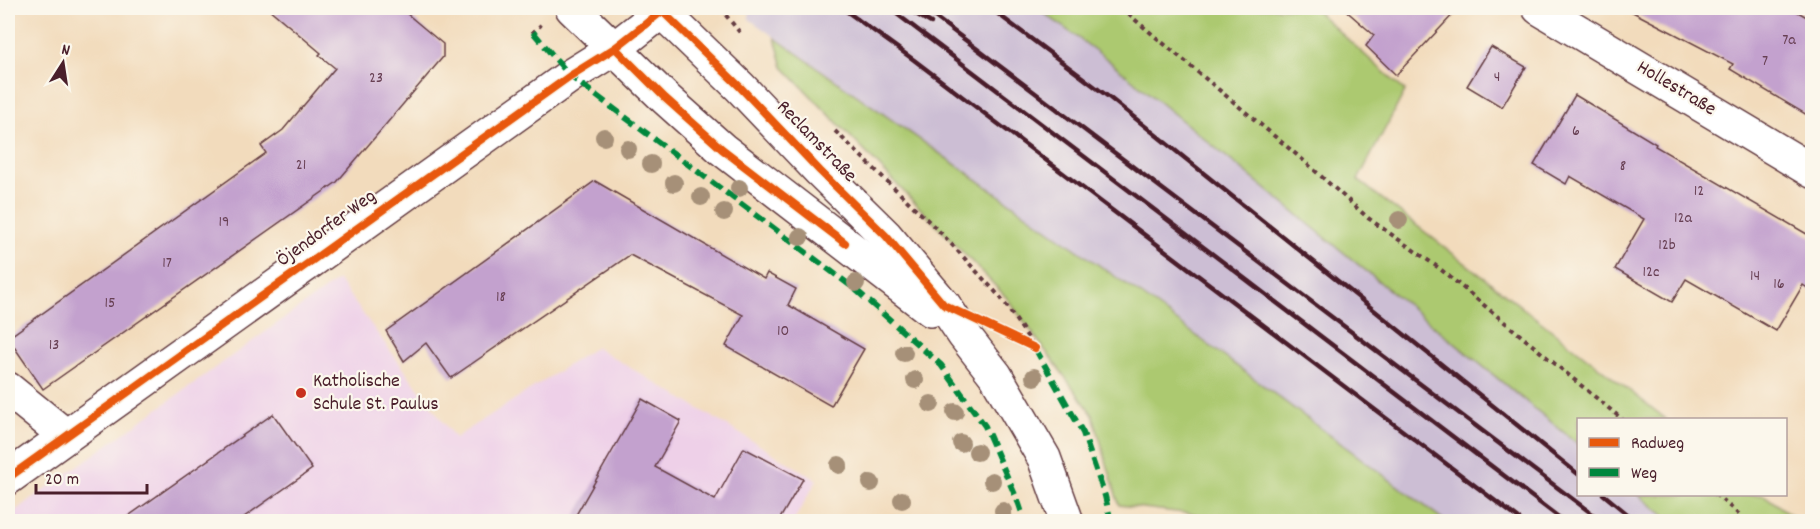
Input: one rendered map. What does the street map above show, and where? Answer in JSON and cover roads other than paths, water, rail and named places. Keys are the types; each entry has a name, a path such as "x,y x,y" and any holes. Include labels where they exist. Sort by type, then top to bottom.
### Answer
{"street":[{"name":"Reclamstraße","path":"572,8 665,98 722,149 963,335"},
{"name":"Hollestraße","path":"1539,8 1812,171"},
{"name":"Reclamstraße","path":"662,9 886,236 944,305 963,335 996,376 1044,458 1067,522"},
{"name":"Öjendorfer Weg","path":"8,478 570,76 615,48 662,9"},
{"path":"8,389 66,436"}],"railway":[{"path":"842,8 914,60 1523,522"},
{"path":"889,8 1565,522"},
{"path":"906,8 931,23"},
{"path":"923,8 1603,522"},
{"path":"990,8 1110,98 1577,473"},
{"path":"1605,496 1637,522"}],"place":[{"name":"Katholische Schule St. Paulus","path":"301,393"}]}
